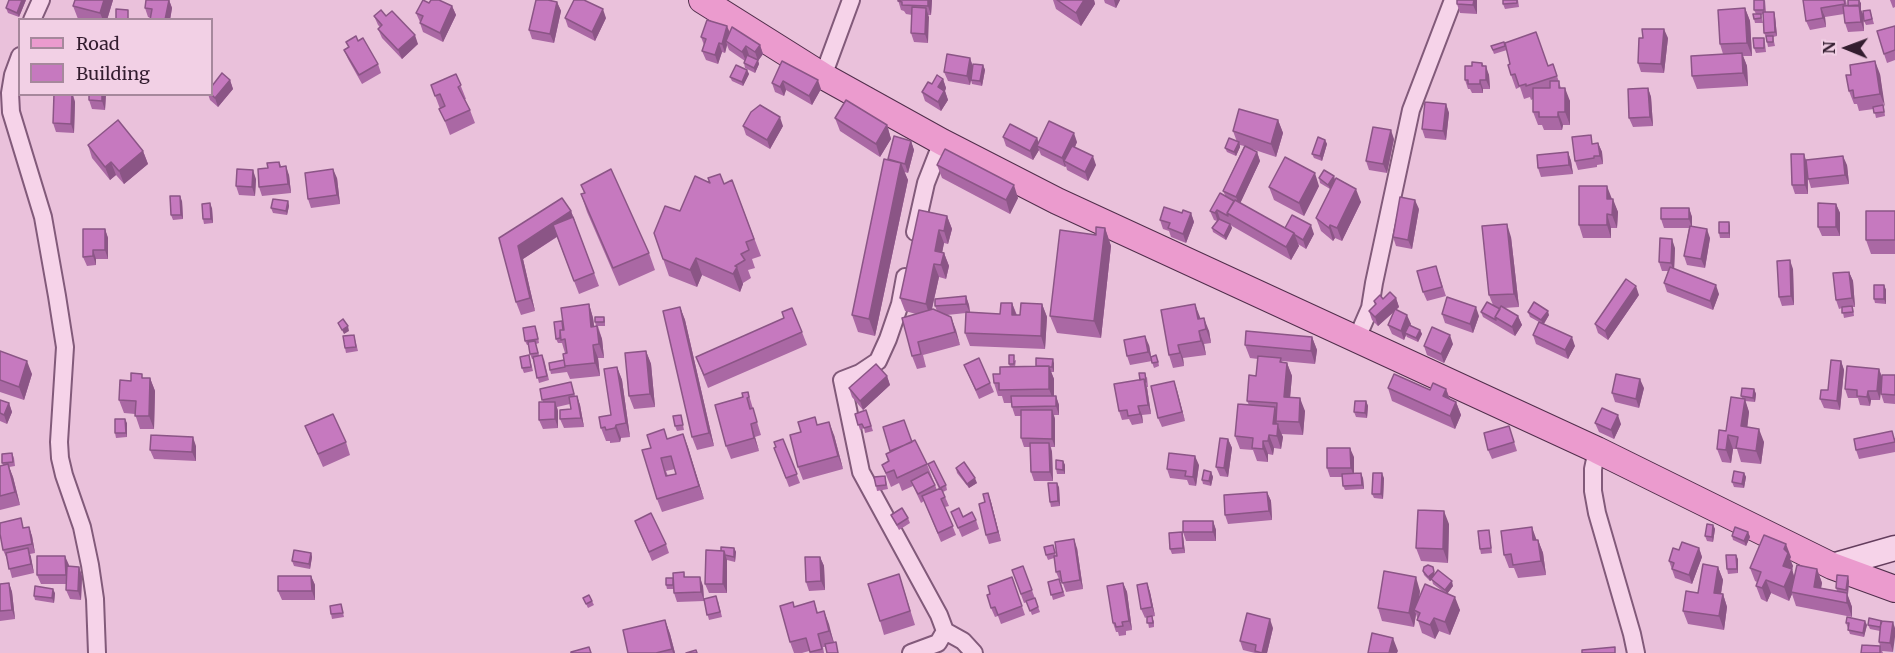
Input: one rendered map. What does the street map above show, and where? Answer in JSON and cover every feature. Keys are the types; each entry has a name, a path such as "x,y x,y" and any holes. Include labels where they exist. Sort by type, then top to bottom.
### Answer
{"main road":[{"path":"702,0 823,76 942,142 1057,201 1597,450 1832,566 1895,590"},
{"path":"1832,566 1895,548"}],"street":[{"path":"33,18 41,0"},
{"path":"823,76 851,0"},
{"path":"1357,338 1370,308 1411,110 1453,0"},
{"path":"18,62 11,84 10,112 43,217 57,296 65,348 60,458 63,475 82,526 90,566 95,599 97,653"},
{"path":"942,142 926,183 900,304 888,339 878,361 860,373 842,380 861,472 939,615 945,631 963,640 974,653"},
{"path":"1597,450 1593,469 1593,491 1597,513 1636,653"},
{"path":"911,653 938,643 945,631"}],"building":[{"path":"9,0 22,0 17,13 6,8"},
{"path":"75,0 104,0 100,13 73,6"},
{"path":"146,0 169,0 165,18 150,18 152,9 145,8"},
{"path":"423,0 429,3 431,0 439,0 452,6 440,33 420,23 423,16 416,13"},
{"path":"536,0 557,2 550,34 529,30"},
{"path":"574,0 584,0 603,9 592,32 565,18"},
{"path":"898,0 928,0 928,6 902,5 902,2"},
{"path":"1057,0 1084,0 1076,13"},
{"path":"1457,0 1474,0 1473,5 1457,4"},
{"path":"1503,0 1517,0 1517,3 1503,4"},
{"path":"1754,0 1764,0 1764,10 1754,10"},
{"path":"1803,0 1844,0 1845,4 1821,8 1823,18 1806,21"},
{"path":"1848,0 1859,0 1859,6 1848,6"},
{"path":"1859,5 1861,22 1845,23 1843,6"},
{"path":"912,7 926,8 925,34 911,33"},
{"path":"1745,8 1747,43 1720,44 1718,10"},
{"path":"116,9 128,10 128,18 116,18"},
{"path":"381,10 386,16 392,11 415,35 398,50 378,29 382,25 374,16"},
{"path":"1870,10 1872,19 1864,21 1863,11"},
{"path":"1763,12 1774,12 1775,32 1764,33"},
{"path":"1753,14 1761,14 1761,18 1754,19"},
{"path":"707,20 727,26 722,44 719,43 715,55 702,51 706,39 701,37"},
{"path":"1895,26 1895,50 1884,54 1877,31"},
{"path":"732,27 760,45 755,52 746,46 742,52 726,41"},
{"path":"1642,29 1664,29 1661,64 1638,63 1639,38 1643,38"},
{"path":"1536,32 1548,66 1553,64 1557,76 1519,86 1515,74 1511,75 1505,43"},
{"path":"356,36 358,41 363,38 378,64 359,75 344,50 349,47 346,42"},
{"path":"1766,36 1773,36 1773,42 1767,42"},
{"path":"1753,38 1764,38 1764,48 1754,48"},
{"path":"1504,42 1505,46 1493,50 1491,46"},
{"path":"1742,53 1743,73 1692,76 1691,56"},
{"path":"947,54 970,58 967,76 944,72"},
{"path":"747,55 758,60 754,68 744,63"},
{"path":"782,61 818,80 809,96 783,81 780,87 772,83"},
{"path":"1875,61 1880,94 1854,98 1853,90 1849,91 1846,75 1851,75 1850,65"},
{"path":"1472,62 1486,66 1486,80 1480,80 1480,84 1468,84 1468,80 1465,80 1465,66 1472,66"},
{"path":"973,64 983,65 980,81 971,80"},
{"path":"736,65 747,70 742,82 730,77"},
{"path":"222,73 230,80 215,98 213,85"},
{"path":"456,74 461,85 458,87 470,110 445,121 439,109 445,106 440,94 435,96 431,85"},
{"path":"937,75 943,79 938,87 944,91 938,102 922,92 928,82 932,84"},
{"path":"1550,81 1559,81 1559,88 1565,88 1565,112 1558,112 1558,117 1539,117 1539,112 1533,112 1533,88 1550,88"},
{"path":"1648,88 1650,117 1629,118 1628,89"},
{"path":"54,96 72,96 71,124 53,123"},
{"path":"89,96 102,96 102,101 89,100"},
{"path":"846,100 887,125 876,144 835,118"},
{"path":"1425,102 1446,104 1443,131 1422,129"},
{"path":"760,105 780,117 767,140 743,126 751,112"},
{"path":"1883,105 1884,112 1874,113 1873,107"},
{"path":"1239,109 1278,120 1271,144 1233,131"},
{"path":"118,120 143,151 119,171 111,162 105,167 88,145"},
{"path":"1049,121 1074,133 1062,158 1037,146"},
{"path":"1010,124 1037,138 1030,151 1003,137"},
{"path":"1373,127 1391,130 1383,164 1366,161"},
{"path":"1591,135 1592,144 1598,143 1600,156 1575,161 1572,137"},
{"path":"894,136 911,141 905,164 888,159"},
{"path":"1318,137 1325,140 1320,156 1312,154"},
{"path":"1229,138 1239,142 1234,152 1225,148"},
{"path":"1072,146 1093,156 1085,172 1064,161"},
{"path":"1245,146 1257,152 1236,197 1223,191"},
{"path":"945,149 1014,185 1006,200 937,165"},
{"path":"1568,152 1569,165 1538,168 1537,155"},
{"path":"1791,154 1804,154 1805,185 1792,185"},
{"path":"1843,156 1845,175 1808,179 1806,160"},
{"path":"1285,157 1315,173 1299,203 1269,187"},
{"path":"884,159 901,163 869,319 852,315"},
{"path":"279,162 280,167 286,166 288,184 259,187 258,169 268,168 267,163"},
{"path":"237,169 253,170 252,187 236,186"},
{"path":"333,169 337,195 308,199 305,173"},
{"path":"611,169 649,253 613,268 581,194 585,193 581,185"},
{"path":"1324,170 1334,176 1328,185 1319,178"},
{"path":"720,174 724,184 732,180 754,239 746,242 749,250 741,254 745,260 735,266 737,267 733,274 696,258 690,270 663,259 654,233 665,206 680,211 695,176 710,183 708,178"},
{"path":"1336,178 1356,189 1337,228 1330,225 1329,228 1316,218"},
{"path":"1579,186 1607,186 1607,199 1613,199 1612,215 1607,214 1607,225 1579,225"},
{"path":"1220,193 1234,201 1227,213 1228,216 1217,210 1215,213 1210,211"},
{"path":"170,196 180,196 181,215 171,215"},
{"path":"1400,197 1415,200 1408,240 1393,237"},
{"path":"562,198 571,211 518,246 530,298 516,302 499,238"},
{"path":"273,199 288,201 286,211 271,208"},
{"path":"1235,200 1294,233 1286,247 1227,213"},
{"path":"210,203 211,219 203,219 202,204"},
{"path":"1818,203 1836,204 1836,227 1818,227"},
{"path":"1164,207 1182,213 1183,210 1191,213 1183,234 1168,228 1170,223 1160,220"},
{"path":"1661,208 1689,208 1689,219 1661,219"},
{"path":"919,210 947,216 944,231 939,230 935,251 944,253 941,265 934,264 926,304 900,298"},
{"path":"1866,211 1895,211 1895,240 1866,240"},
{"path":"1292,215 1311,225 1303,240 1285,228"},
{"path":"573,217 594,273 574,281 553,225"},
{"path":"1219,219 1230,224 1224,236 1212,228"},
{"path":"1719,222 1729,222 1729,233 1719,233"},
{"path":"1507,224 1514,294 1489,295 1482,226"},
{"path":"1690,226 1707,229 1701,259 1684,256"},
{"path":"1096,227 1105,228 1094,321 1050,316 1060,230 1096,235"},
{"path":"83,229 105,229 105,250 93,250 93,256 83,257"},
{"path":"1660,238 1672,239 1671,263 1659,262"},
{"path":"1790,260 1791,296 1779,297 1777,261"},
{"path":"1436,266 1442,287 1423,292 1417,271"},
{"path":"1670,267 1716,285 1710,301 1664,283"},
{"path":"1849,272 1852,298 1836,300 1833,273"},
{"path":"1626,279 1636,286 1605,331 1595,324"},
{"path":"1874,285 1884,285 1884,299 1874,299"},
{"path":"1390,292 1396,298 1375,317 1369,311 1376,304 1374,301 1380,295 1383,299"},
{"path":"966,296 966,304 935,306 935,299"},
{"path":"1447,297 1476,307 1470,324 1442,314"},
{"path":"1487,302 1500,309 1495,317 1496,320 1481,312"},
{"path":"1534,302 1548,311 1541,320 1528,312"},
{"path":"1001,303 1012,303 1012,315 1020,315 1021,303 1042,304 1041,336 965,333 966,312 1000,314"},
{"path":"589,304 591,327 597,326 599,344 593,345 595,363 565,366 563,354 567,353 565,339 561,340 560,330 564,330 561,308"},
{"path":"1195,304 1198,319 1204,318 1206,329 1199,331 1201,341 1178,345 1180,353 1169,355 1161,310"},
{"path":"1501,306 1518,316 1512,327 1495,317"},
{"path":"1852,306 1853,312 1842,313 1842,307"},
{"path":"680,307 709,433 692,437 663,311"},
{"path":"792,308 802,332 704,375 696,357 784,318 782,312"},
{"path":"933,309 951,317 955,332 918,342 921,354 912,356 902,318"},
{"path":"1395,309 1407,315 1401,331 1388,325"},
{"path":"595,317 604,317 604,322 595,322"},
{"path":"343,319 348,326 342,330 338,323"},
{"path":"562,321 563,330 560,330 560,338 556,339 554,322"},
{"path":"1539,322 1572,337 1565,350 1533,335"},
{"path":"1409,325 1420,330 1416,338 1405,333"},
{"path":"535,326 538,339 525,341 523,328"},
{"path":"1432,327 1450,335 1441,354 1424,346"},
{"path":"1246,331 1312,337 1311,351 1245,345"},
{"path":"354,335 356,347 345,348 343,336"},
{"path":"1145,336 1148,352 1127,356 1124,340"},
{"path":"535,341 538,353 530,354 528,342"},
{"path":"0,351 27,361 19,387 0,380"},
{"path":"646,351 650,394 629,396 625,353"},
{"path":"529,355 531,367 522,368 520,357"},
{"path":"542,355 547,376 537,378 533,357"},
{"path":"1009,355 1014,355 1014,364 1009,364"},
{"path":"1156,355 1158,362 1152,363 1151,357"},
{"path":"1258,356 1281,358 1280,362 1287,363 1284,397 1300,398 1299,422 1276,421 1277,403 1247,401 1249,375 1256,376"},
{"path":"979,358 990,383 976,390 964,365"},
{"path":"1036,358 1053,359 1052,367 1036,366"},
{"path":"564,360 565,367 550,370 549,363"},
{"path":"1831,360 1841,361 1837,401 1820,399 1821,390 1828,390"},
{"path":"876,364 887,376 860,401 849,388"},
{"path":"1049,366 1049,389 999,390 999,383 994,383 993,374 1000,374 1000,367"},
{"path":"1847,366 1879,369 1877,391 1868,391 1867,397 1857,396 1857,390 1845,389"},
{"path":"617,367 626,423 606,430 605,427 601,428 599,417 611,415 604,369"},
{"path":"131,373 142,374 142,378 150,378 149,416 135,416 136,401 119,400 120,380 131,381"},
{"path":"1139,373 1145,373 1146,382 1144,379 1140,380"},
{"path":"1394,374 1430,390 1433,383 1446,389 1443,396 1456,402 1450,416 1388,388"},
{"path":"1616,374 1640,379 1636,399 1612,393"},
{"path":"1882,375 1895,375 1895,395 1881,394"},
{"path":"1144,379 1148,405 1138,406 1140,414 1128,416 1127,410 1119,411 1114,384"},
{"path":"1174,381 1182,412 1158,418 1151,386"},
{"path":"571,382 574,394 542,400 540,389"},
{"path":"1742,388 1754,389 1753,398 1741,396"},
{"path":"748,392 750,409 753,408 757,422 751,424 754,438 726,446 715,405 743,397 742,393"},
{"path":"577,396 581,418 560,419 560,410 571,409 569,397"},
{"path":"1011,396 1056,396 1056,406 1012,407"},
{"path":"1731,397 1745,399 1741,426 1759,429 1756,451 1736,448 1738,437 1728,435 1726,450 1717,449 1719,430 1726,431"},
{"path":"0,400 9,403 4,415 0,413"},
{"path":"1355,401 1366,401 1365,413 1354,412"},
{"path":"539,402 555,402 555,419 539,420"},
{"path":"1238,404 1275,407 1273,424 1278,424 1277,436 1269,435 1268,441 1263,441 1263,449 1252,448 1253,438 1235,436"},
{"path":"1602,408 1618,415 1611,430 1595,423"},
{"path":"866,410 871,426 864,428 862,424 858,425 855,414"},
{"path":"1021,410 1052,410 1052,439 1021,438"},
{"path":"333,414 346,442 318,454 305,426"},
{"path":"681,415 683,425 675,426 673,416"},
{"path":"815,417 817,425 829,422 838,456 798,467 790,435 801,432 798,422"},
{"path":"115,419 125,419 126,433 115,433"},
{"path":"904,420 912,442 890,451 883,427"},
{"path":"1509,426 1514,442 1488,450 1484,433"},
{"path":"664,429 667,439 683,434 699,486 657,499 642,450 651,448 647,435","holes":["671,456 676,474 666,476 661,458"]},
{"path":"1892,431 1895,442 1856,450 1854,439"},
{"path":"151,435 193,437 192,452 150,450"},
{"path":"1220,438 1228,439 1224,468 1216,467"},
{"path":"783,439 797,474 786,478 774,448 776,447 774,442"},
{"path":"915,440 927,464 897,478 894,470 886,473 882,465 889,461 886,454"},
{"path":"1030,443 1049,443 1050,472 1031,472"},
{"path":"1327,448 1350,448 1351,468 1327,468"},
{"path":"12,453 13,462 2,463 2,454"},
{"path":"1169,453 1195,456 1193,477 1185,476 1186,471 1167,469"},
{"path":"1056,460 1063,461 1063,470 1056,469"},
{"path":"934,461 946,485 940,488 928,464"},
{"path":"964,462 975,478 967,484 956,468"},
{"path":"8,464 15,492 0,496 0,466"},
{"path":"1204,470 1211,472 1209,481 1202,480"},
{"path":"1734,471 1744,473 1742,484 1732,482"},
{"path":"928,472 935,485 918,494 911,481"},
{"path":"1361,473 1362,485 1343,486 1342,474"},
{"path":"1373,473 1382,473 1381,494 1372,494"},
{"path":"885,476 886,485 876,486 874,477"},
{"path":"1048,483 1057,483 1058,501 1050,502"},
{"path":"941,488 945,497 941,499 953,526 938,533 922,496"},
{"path":"1267,492 1269,511 1225,515 1224,495"},
{"path":"988,493 998,532 986,535 979,504 985,502 983,494"},
{"path":"902,508 908,518 897,525 891,515"},
{"path":"959,508 963,517 972,512 976,520 958,528 951,512"},
{"path":"1418,510 1444,511 1443,549 1416,548"},
{"path":"651,513 666,544 649,552 635,521"},
{"path":"21,518 23,528 29,527 32,544 3,550 0,523"},
{"path":"1183,521 1213,521 1213,532 1183,532"},
{"path":"1707,524 1713,525 1712,537 1705,536"},
{"path":"1532,527 1533,540 1538,540 1541,561 1513,565 1511,554 1504,555 1501,531"},
{"path":"1735,527 1748,532 1744,541 1732,536"},
{"path":"1489,530 1491,548 1480,549 1478,531"},
{"path":"1182,532 1183,548 1170,549 1169,533"},
{"path":"1764,535 1786,544 1784,549 1788,553 1783,566 1792,569 1784,587 1766,580 1762,588 1756,586 1761,572 1750,568"},
{"path":"1074,539 1080,580 1062,583 1060,571 1056,572 1055,542"},
{"path":"1682,542 1699,548 1689,575 1672,569 1674,563 1669,561 1673,548 1679,550"},
{"path":"1053,545 1055,553 1046,555 1044,547"},
{"path":"721,547 734,548 734,557 725,555"},
{"path":"28,548 31,564 9,569 6,553"},
{"path":"294,550 311,553 309,564 292,561"},
{"path":"706,550 724,551 723,584 705,584"},
{"path":"1726,555 1736,555 1737,569 1727,569"},
{"path":"37,556 65,556 66,575 37,575"},
{"path":"805,557 820,557 821,581 806,582"},
{"path":"1703,564 1718,567 1714,593 1723,594 1719,616 1683,611 1686,591 1698,593"},
{"path":"1428,565 1433,567 1434,572 1428,577 1423,571"},
{"path":"1797,565 1817,569 1814,587 1847,593 1847,603 1791,592"},
{"path":"67,566 79,567 78,591 66,590"},
{"path":"1023,566 1032,590 1021,594 1012,570"},
{"path":"1438,570 1452,581 1445,590 1431,579"},
{"path":"1384,571 1416,577 1409,613 1378,608"},
{"path":"684,572 684,577 700,577 701,592 674,593 673,573"},
{"path":"899,574 910,611 880,621 868,584"},
{"path":"1837,575 1848,576 1846,590 1836,588"},
{"path":"278,576 311,576 312,591 278,591"},
{"path":"1012,577 1022,606 998,615 995,607 991,608 987,595 990,594 988,586"},
{"path":"666,578 673,578 673,585 666,585"},
{"path":"1059,579 1063,592 1051,595 1048,582"},
{"path":"9,583 12,610 0,611 0,584"},
{"path":"1123,583 1129,621 1122,622 1123,626 1116,627 1113,623 1107,586"},
{"path":"1147,583 1152,607 1141,609 1137,585"},
{"path":"1425,584 1455,597 1445,622 1434,618 1430,625 1417,620 1420,613 1414,610"},
{"path":"35,586 53,589 52,598 34,596"},
{"path":"589,595 592,601 586,604 583,598"},
{"path":"716,596 720,612 707,615 704,599"},
{"path":"1035,598 1038,607 1030,611 1026,601"},
{"path":"814,601 817,613 824,611 829,631 818,634 822,649 810,652 806,638 790,642 780,606 793,602 794,607"},
{"path":"341,604 343,613 331,614 330,606"},
{"path":"1247,613 1270,619 1262,653 1255,651 1256,645 1240,641"},
{"path":"1152,616 1153,623 1147,623 1147,617"},
{"path":"1847,617 1865,621 1863,633 1848,630"},
{"path":"1869,618 1882,621 1880,627 1868,625"},
{"path":"665,620 672,649 656,653 628,653 623,630"},
{"path":"1881,621 1893,622 1890,643 1879,642"},
{"path":"1372,633 1393,638 1389,653 1368,653"},
{"path":"836,642 838,653 827,653 825,644"},
{"path":"1862,645 1880,646 1880,653 1861,653"},
{"path":"589,647 591,653 571,653 571,652"},
{"path":"1615,647 1615,653 1582,653 1582,650"}]}
